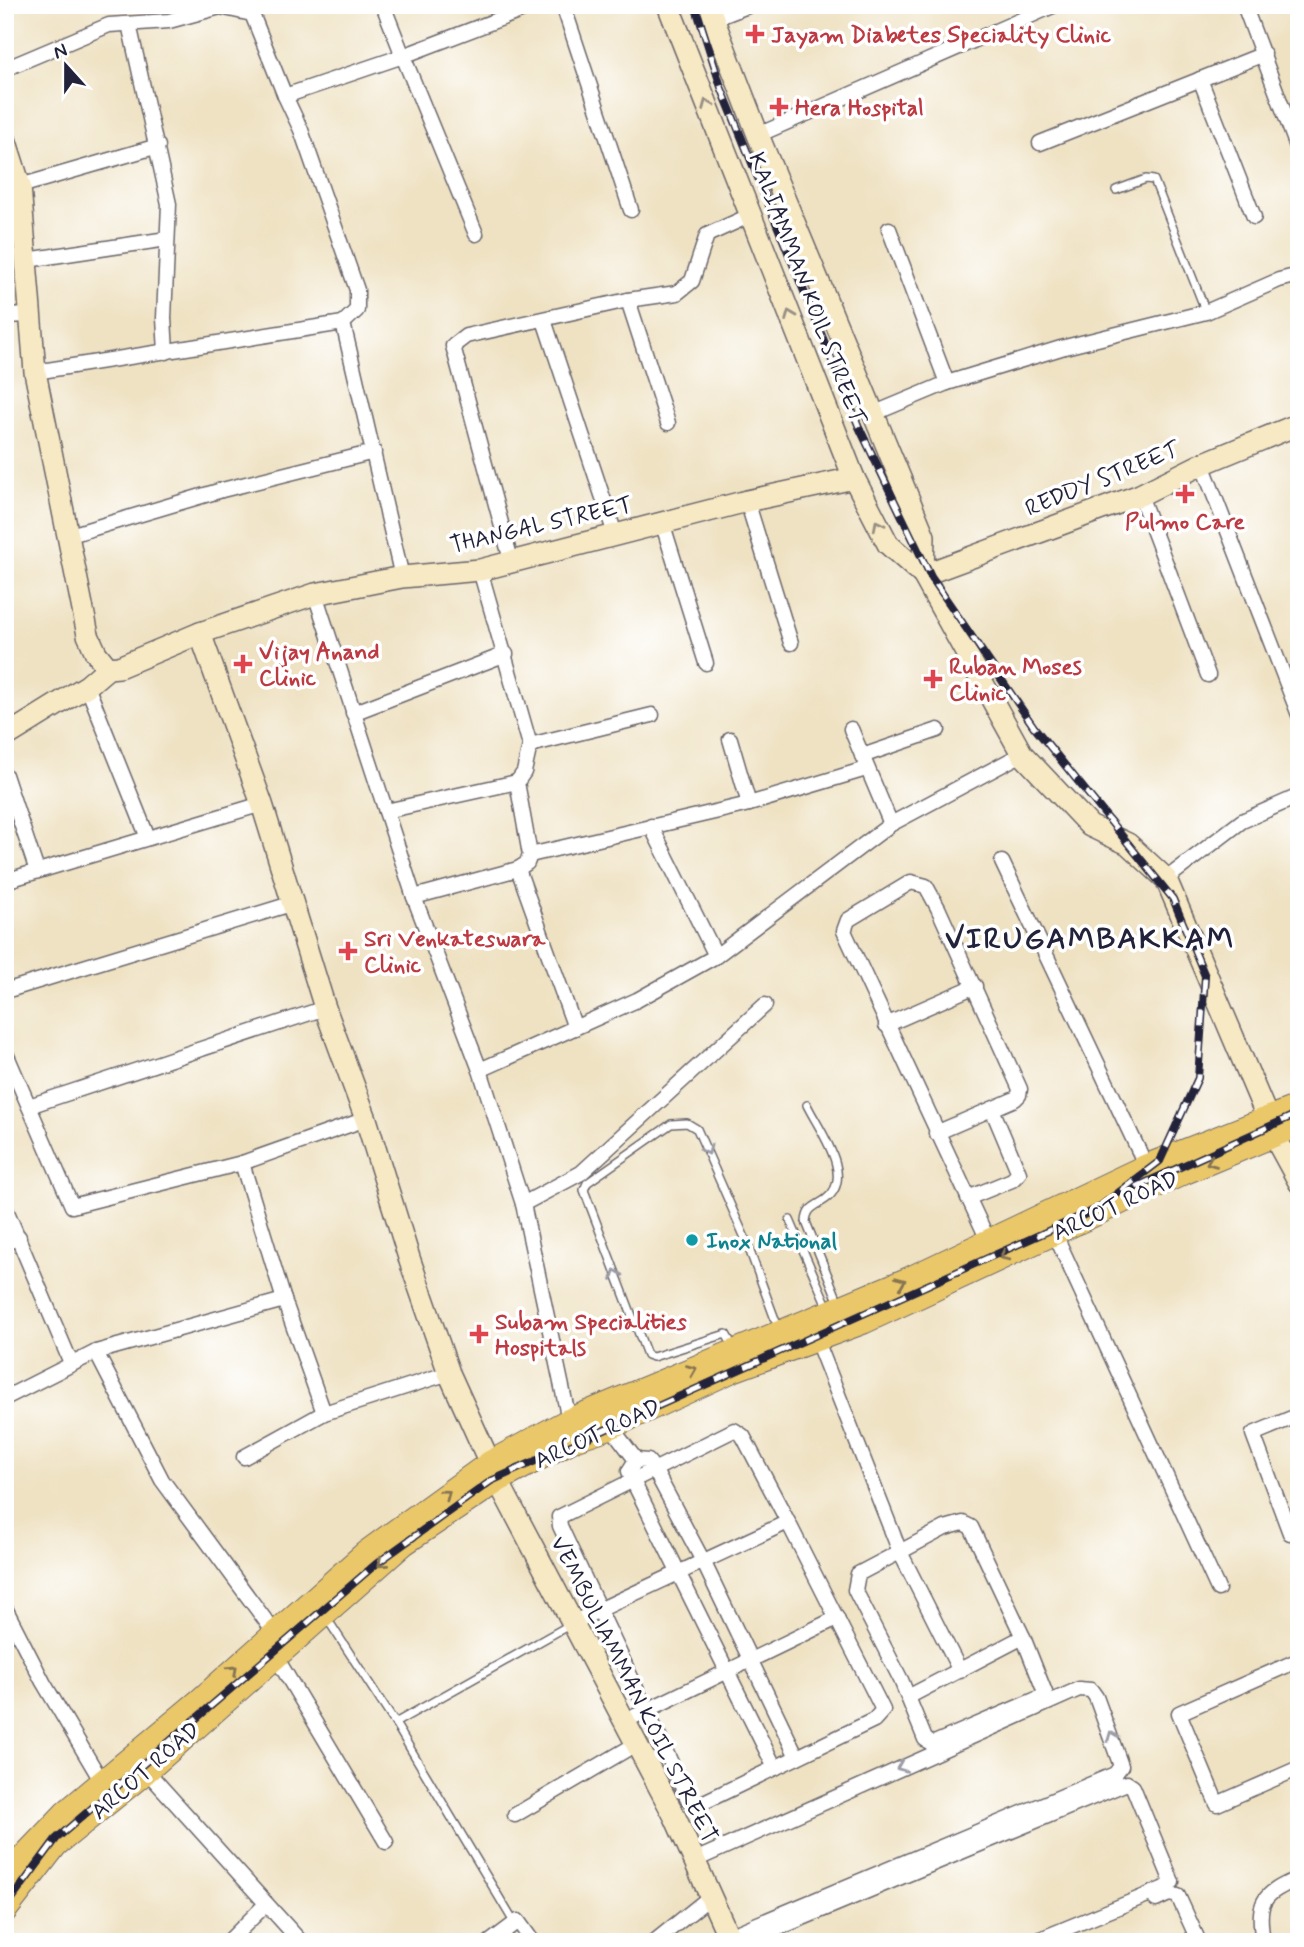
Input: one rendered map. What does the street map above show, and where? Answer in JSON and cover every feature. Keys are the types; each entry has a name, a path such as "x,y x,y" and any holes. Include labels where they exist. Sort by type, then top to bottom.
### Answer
{"main road":[{"name":"ARCOT ROAD","path":"5,1911 89,1806 102,1782 141,1763 274,1632 365,1553 494,1472 569,1420 736,1352 784,1342 817,1341 1271,1128 1299,1106"},
{"name":"ARCOT ROAD","path":"5,1883 24,1856 276,1657 405,1543 494,1472 611,1427 734,1370 835,1310 908,1279 1146,1166 1271,1128 1299,1125"}],"street":[{"path":"383,5 476,234"},
{"path":"285,96 403,56 536,5"},
{"path":"563,5 631,210"},
{"name":"KALIAMMAN KOIL STREET","path":"668,5 854,478 888,544 923,575 1022,754 1090,826 1128,845 1166,879 1271,1128 1299,1182"},
{"path":"711,12 750,5"},
{"path":"758,135 1055,5"},
{"path":"1244,5 1299,152"},
{"path":"5,69 109,25 169,21 220,7 247,11 256,20 301,130 357,290 357,310 343,323 35,372"},
{"name":"KALIAMMAN KOIL STREET","path":"711,12 758,135 924,536 923,575"},
{"path":"129,24 169,204 164,318 166,352"},
{"path":"1040,143 1264,54"},
{"path":"1200,79 1254,218"},
{"path":"5,139 20,186 35,372 88,635 96,653 108,668 87,686 6,733"},
{"path":"20,186 158,146"},
{"path":"511,560 453,346 466,336 628,300 677,293 692,281 706,235 751,215"},
{"path":"888,229 947,383"},
{"path":"27,260 167,239"},
{"path":"875,413 947,383 1061,348 1206,312 1279,280 1299,275"},
{"path":"628,300 668,423"},
{"path":"5,316 30,315"},
{"path":"544,320 615,534"},
{"path":"343,323 402,577"},
{"name":"REDDY STREET","path":"923,575 1140,495 1202,464 1299,424"},
{"path":"67,536 222,490 374,452"},
{"path":"1202,464 1299,715"},
{"name":"THANGAL STREET","path":"108,668 119,667 200,633 315,594 402,577 480,570 747,501 854,478"},
{"path":"1140,495 1208,675"},
{"path":"747,501 791,643"},
{"path":"662,522 706,663"},
{"path":"414,897 518,869 527,863 530,855 517,782 529,760 530,745 480,570"},
{"path":"315,594 414,897 480,1070 523,1204 569,1420"},
{"name":"VEMBULIAMMAN KOIL STREET","path":"200,633 262,804 325,1008 366,1119 410,1261 449,1373 494,1472 574,1622 623,1722 675,1816 710,1897 735,1940"},
{"path":"353,713 506,654"},
{"path":"87,686 148,838"},
{"path":"530,745 652,715"},
{"path":"851,729 891,824"},
{"path":"530,855 749,804 864,762 938,730"},
{"path":"730,739 749,804"},
{"path":"480,1070 638,1000 716,956 891,824 1022,754"},
{"path":"5,775 37,871"},
{"path":"386,811 517,782"},
{"path":"1166,879 1242,821 1299,796"},
{"path":"5,881 262,804"},
{"path":"651,826 716,956"},
{"path":"1002,862 1146,1166"},
{"path":"518,869 576,1028"},
{"path":"936,1133 1015,1098 1020,1089 975,986 926,886 917,881 901,885 844,925 846,937 936,1133 988,1240"},
{"path":"5,991 294,903"},
{"path":"886,1025 975,986"},
{"path":"523,1204 581,1173 765,1005"},
{"path":"29,1106 325,1008"},
{"path":"5,1051 72,1206 242,1163 366,1119"},
{"path":"968,1198 1012,1180 1019,1173 992,1108"},
{"path":"242,1163 284,1300 324,1413"},
{"path":"5,1207 12,1240 71,1363"},
{"path":"1054,1232 1218,1589"},
{"path":"6,1397 96,1352 284,1300"},
{"path":"817,1341 901,1552 960,1671"},
{"path":"96,1352 162,1480 274,1632"},
{"path":"244,1457 324,1413 449,1373"},
{"path":"1299,1415 1253,1434 1290,1532 1299,1529"},
{"path":"611,1427 636,1460 648,1461 654,1469 703,1561 797,1757"},
{"path":"734,1430 740,1431 883,1710 874,1720 700,1804 688,1799 560,1526 559,1517 654,1469 734,1430"},
{"path":"636,1460 629,1471 632,1479 775,1768"},
{"path":"574,1622 788,1522"},
{"path":"963,1523 971,1527 1023,1637 1046,1695 932,1744 925,1739 908,1697 856,1590 859,1574 901,1552 954,1524 963,1523"},
{"path":"5,1608 43,1682 102,1782"},
{"path":"623,1722 836,1618"},
{"path":"908,1697 1023,1637"},
{"path":"276,1657 386,1842"},
{"path":"1299,1660 1180,1713 1217,1804 1299,1769"},
{"path":"693,1861 1079,1689 1091,1690 1096,1697 1119,1754 1121,1766 1115,1774 735,1940"},
{"path":"515,1815 636,1744"},
{"path":"141,1763 301,1942"},
{"path":"735,1940 1128,1783 1133,1787 1172,1882 1167,1887 1033,1942"},
{"path":"1263,1942 1260,1907 1271,1890 1299,1878"},
{"path":"1054,1942 1169,1894 1178,1896 1183,1903 1199,1942"},
{"path":"654,1942 710,1897"},
{"path":"228,1942 266,1904"},
{"path":"490,1942 518,1921 533,1942"}],"lane":[{"path":"1116,190 1146,179 1154,180 1206,312"},
{"path":"807,1105 837,1167 838,1181 835,1191 812,1207 806,1222 835,1310"},
{"path":"736,1352 726,1334 653,1357 647,1355 584,1190 587,1183 671,1124 687,1123 697,1129 745,1238 784,1342"},
{"path":"790,1220 835,1310"},
{"path":"324,1613 395,1723 514,1924"},
{"path":"395,1723 574,1622"}],"railway":[{"path":"5,1908 56,1839 376,1564 491,1481 1097,1209 1160,1161 1198,1078 1205,976 1173,899 1034,727 931,577 859,427 721,87 695,5"},
{"path":"1136,1187 1299,1113"}],"place":[{"name":"Jayam Diabetes Speciality Clinic","path":"755,34"},
{"name":"Hera Hospital","path":"779,107"},
{"name":"Pulmo Care","path":"1185,494"},
{"name":"Vijay Anand Clinic","path":"243,664"},
{"name":"Ruban Moses Clinic","path":"933,679"},
{"name":"Sri Venkateswara Clinic","path":"348,951"},
{"name":"Inox National","path":"692,1240"},
{"name":"Subam Specialities Hospitals","path":"479,1334"}],"district":[{"name":"VIRUGAMBAKKAM","path":"1090,938"}]}
